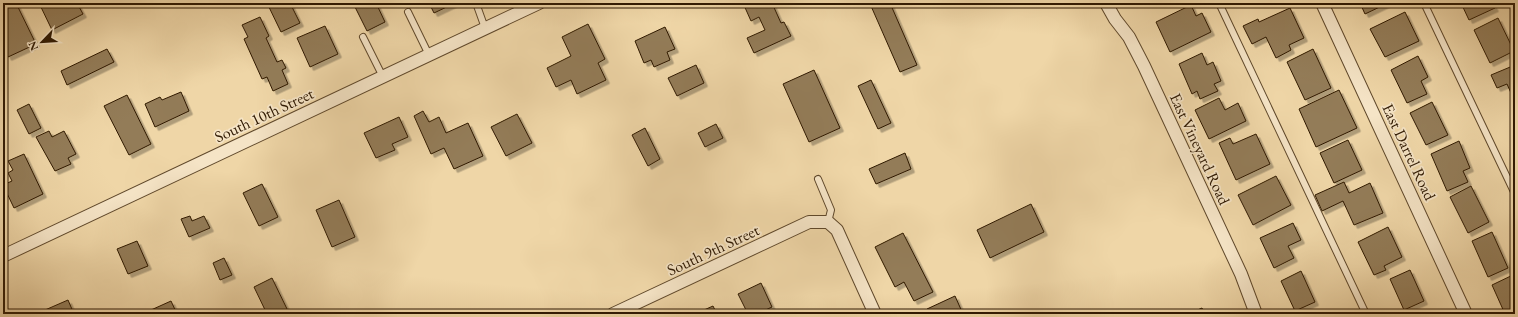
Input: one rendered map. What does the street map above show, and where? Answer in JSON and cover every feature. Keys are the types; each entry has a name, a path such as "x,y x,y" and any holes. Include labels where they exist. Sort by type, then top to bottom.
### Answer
{"street":[{"name":"South 10th Street","path":"3,256 539,3"},
{"name":"East Vineyard Road","path":"1106,3 1115,19 1129,38 1144,66 1241,274 1256,314"},
{"name":"East Darrel Road","path":"1322,3 1466,314"},
{"name":"South 9th Street","path":"613,314 809,222 828,222"},
{"path":"828,222 837,230 876,314"}],"lane":[{"path":"476,3 485,28"},
{"path":"1219,3 1366,314"},
{"path":"1424,3 1515,194"},
{"path":"408,12 429,55"},
{"path":"363,37 383,77"},
{"path":"818,179 831,210 828,222"}],"building":[{"path":"3,3 16,3 36,44 8,57 3,47"},
{"path":"39,3 77,3 83,14 52,30"},
{"path":"267,3 290,3 300,23 281,32"},
{"path":"353,3 376,3 385,22 367,31"},
{"path":"429,3 455,3 434,13"},
{"path":"743,3 772,3 781,23 784,22 791,36 754,53 747,38 765,30 759,17 751,21"},
{"path":"877,3 890,3 917,65 900,72 871,6"},
{"path":"1360,3 1388,3 1365,14"},
{"path":"1461,3 1492,3 1495,8 1469,20"},
{"path":"1191,5 1196,16 1202,13 1211,32 1170,52 1156,22"},
{"path":"1290,8 1304,38 1289,45 1291,50 1276,58 1266,37 1252,44 1243,26 1258,19 1259,22"},
{"path":"1405,12 1419,41 1385,57 1370,29"},
{"path":"260,17 269,36 266,38 277,62 282,60 286,68 282,70 288,84 273,91 267,77 262,79 244,39 248,37 242,25"},
{"path":"1498,18 1514,51 1490,63 1474,30"},
{"path":"588,24 605,59 598,63 606,80 577,94 571,80 556,87 547,68 571,56 562,37"},
{"path":"325,26 338,54 310,67 297,38"},
{"path":"665,27 675,49 667,52 670,60 654,67 651,60 644,63 635,41"},
{"path":"107,49 114,62 67,85 61,71"},
{"path":"1313,49 1331,88 1305,100 1287,62"},
{"path":"1202,53 1207,65 1213,62 1221,81 1214,84 1218,91 1200,99 1197,91 1192,94 1179,64"},
{"path":"1418,56 1428,77 1421,81 1427,94 1407,103 1391,70"},
{"path":"696,65 704,83 677,96 668,78"},
{"path":"1515,65 1515,102 1507,84 1497,88 1491,75"},
{"path":"814,70 840,128 809,142 783,84"},
{"path":"871,80 891,123 878,129 858,86"},
{"path":"1339,90 1357,128 1316,147 1299,109"},
{"path":"181,92 189,111 155,127 145,104 160,97 162,100"},
{"path":"127,95 151,144 129,155 104,106"},
{"path":"1219,98 1225,110 1238,103 1246,121 1209,139 1195,110"},
{"path":"1432,102 1448,135 1426,145 1410,113"},
{"path":"29,104 41,128 29,134 17,110"},
{"path":"423,111 429,122 439,117 446,133 468,123 483,156 454,169 444,148 431,154 414,116"},
{"path":"517,114 532,143 506,156 491,127"},
{"path":"399,117 408,137 392,144 395,150 376,158 364,133"},
{"path":"716,124 723,138 705,147 698,133"},
{"path":"645,128 660,159 648,166 632,135"},
{"path":"49,131 52,137 64,131 76,154 68,158 71,164 55,171 36,137"},
{"path":"1256,134 1270,164 1236,180 1219,143 1230,138 1233,144"},
{"path":"1348,140 1362,170 1334,183 1320,153"},
{"path":"1459,141 1470,168 1463,171 1468,182 1447,191 1431,154"},
{"path":"905,153 911,169 876,184 869,169"},
{"path":"24,154 43,194 14,208 3,185 12,181 8,173 13,170 8,161"},
{"path":"1276,176 1291,205 1253,225 1238,195"},
{"path":"1344,182 1349,193 1370,183 1383,213 1354,225 1343,201 1322,211 1315,195"},
{"path":"262,184 278,217 259,226 243,193"},
{"path":"1471,186 1489,222 1468,233 1450,197"},
{"path":"339,200 355,237 332,247 316,210"},
{"path":"1031,204 1044,232 990,258 977,230"},
{"path":"190,216 192,221 204,216 210,228 189,237 181,219"},
{"path":"1293,223 1301,240 1288,246 1294,258 1274,268 1260,238"},
{"path":"1388,227 1402,257 1384,266 1386,270 1374,275 1358,242"},
{"path":"1492,232 1508,268 1488,277 1472,241"},
{"path":"903,233 933,292 914,301 904,282 895,287 875,247"},
{"path":"137,241 148,266 128,274 117,249"},
{"path":"224,258 232,275 220,280 213,263"},
{"path":"1410,270 1424,301 1404,310 1390,279"},
{"path":"1301,271 1315,302 1295,311 1281,281"},
{"path":"1515,274 1515,314 1505,314 1492,285"},
{"path":"272,278 288,311 282,314 267,314 254,287"},
{"path":"761,283 772,307 757,314 748,314 738,294"},
{"path":"955,296 963,314 929,314 927,309"},
{"path":"68,300 74,314 47,314 45,310"},
{"path":"171,301 177,314 153,314 151,310"},
{"path":"713,306 717,314 695,314"},
{"path":"1202,308 1205,314 1188,314"}]}
